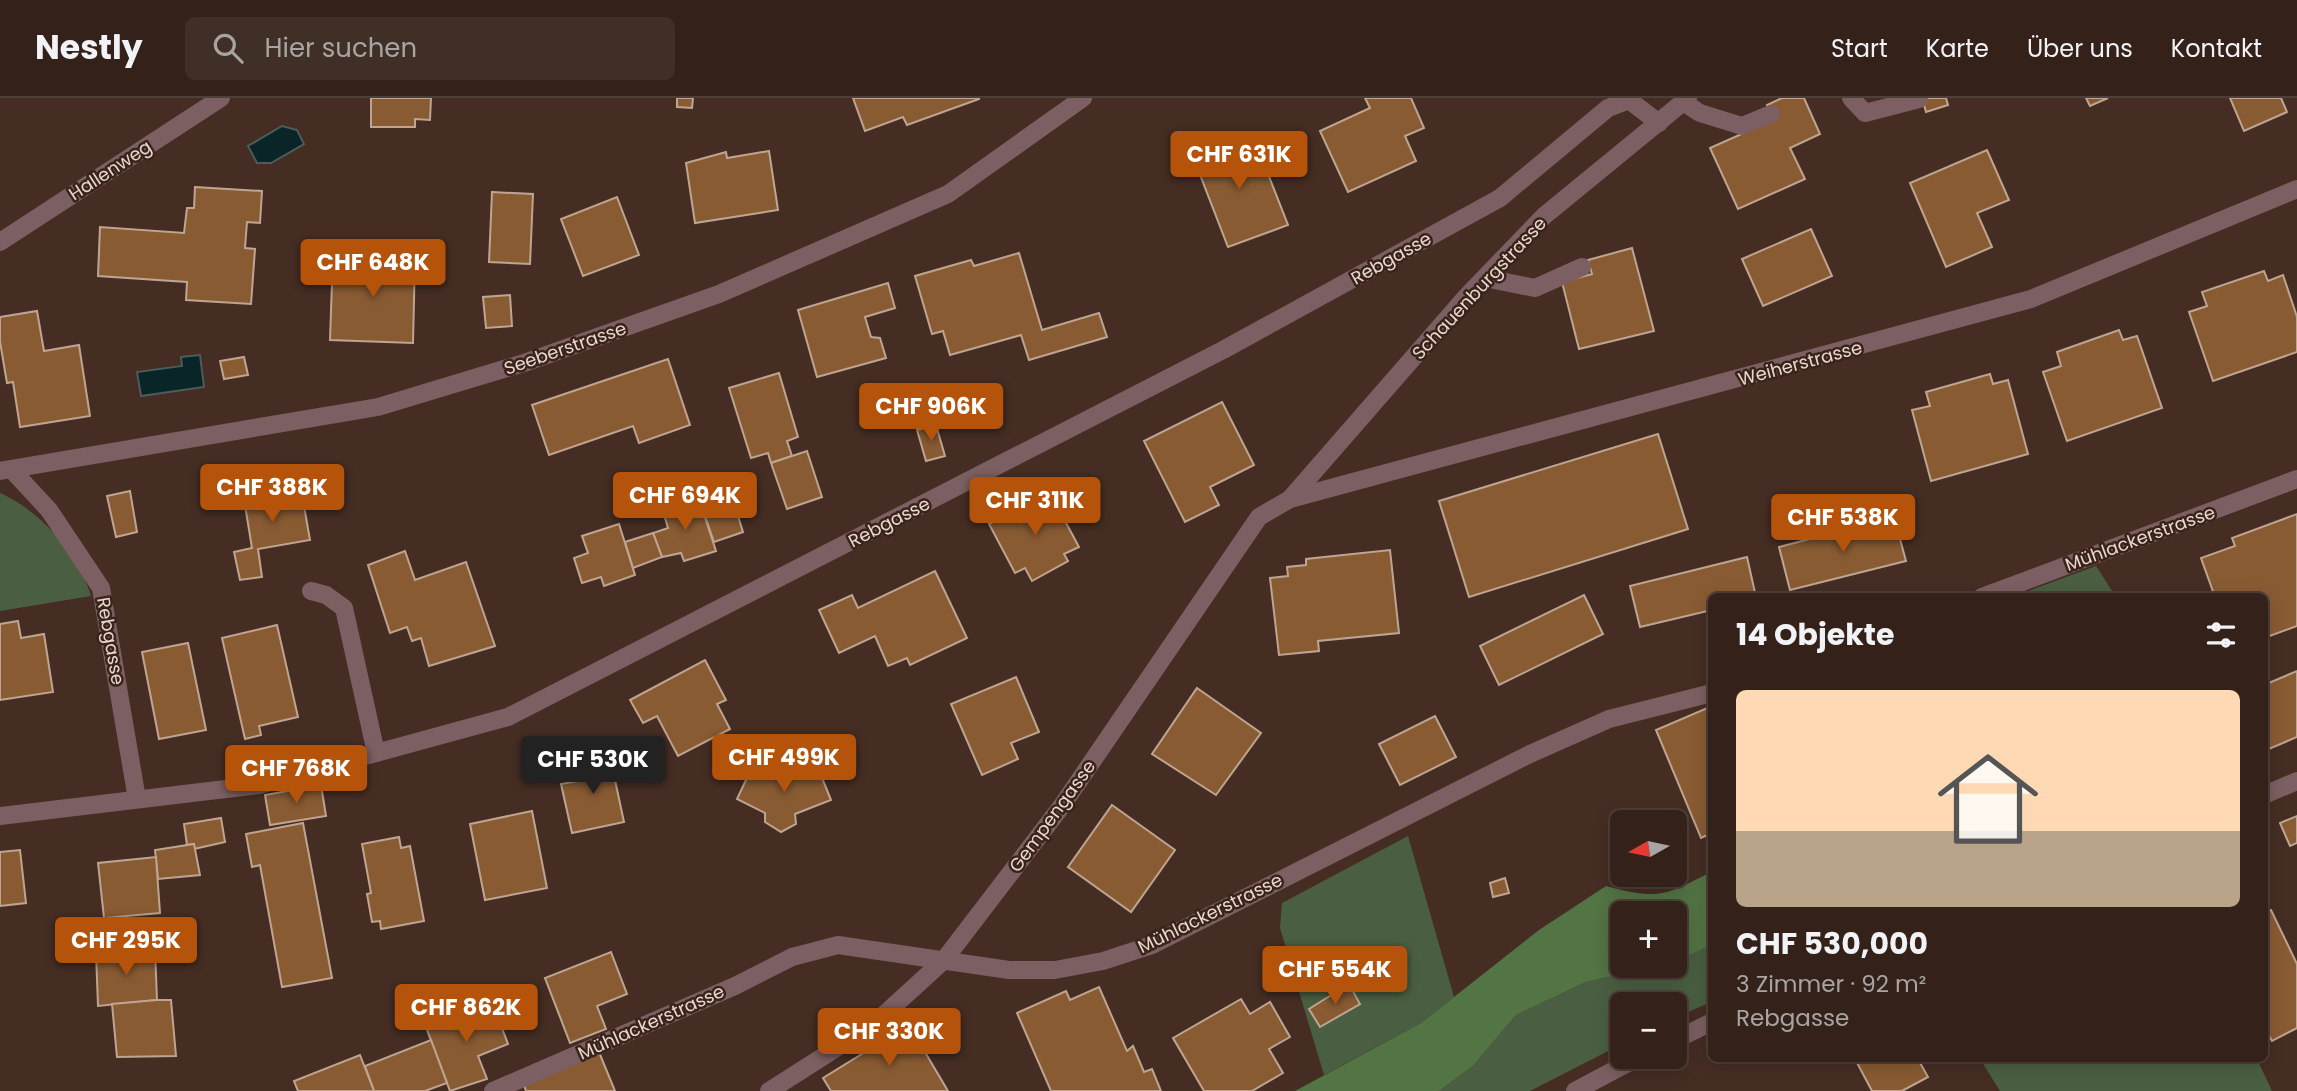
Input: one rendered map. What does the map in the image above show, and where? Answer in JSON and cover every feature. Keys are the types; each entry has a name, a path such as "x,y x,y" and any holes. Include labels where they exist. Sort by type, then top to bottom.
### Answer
{"street":[{"name":"Hallenweg","path":"0,242 221,98"},
{"name":"Seeberstrasse","path":"6,470 378,407 524,363 719,294 948,194 1083,98"},
{"path":"1850,98 1865,113 1919,99"},
{"name":"Rebgasse","path":"0,816 259,785 508,717 1223,350 1500,198 1608,108 1629,100 1660,123"},
{"path":"1686,100 1700,113 1742,127 1771,114"},
{"name":"Schauenburgstrasse","path":"1290,499 1485,278 1544,216 1686,100"},
{"name":"Weiherstrasse","path":"1290,499 2031,299 2297,189"},
{"path":"1485,278 1535,288 1582,267"},
{"name":"Rebgasse","path":"6,470 49,510 101,588 137,799"},
{"name":"Mühlackerstrasse","path":"1993,593 2297,479"},
{"name":"Gempengasse","path":"769,1091 874,1024 944,960 1061,807 1259,517 1290,499"},
{"path":"311,591 326,595 344,608 376,753"},
{"name":"Mühlackerstrasse","path":"494,1091 735,986 792,957 838,945 1009,970 1055,970 1103,961 1152,945 1530,754 1609,719 1708,694"},
{"path":"2268,793 2297,781"},
{"path":"1687,1034 1708,1023"},
{"path":"1575,1091 1616,1069"}],"green space":[{"path":"0,493 29,511 56,536 77,565 91,596 0,611"},
{"path":"2096,566 2113,593 2023,593"},
{"path":"1408,836 1454,997 1421,1023 1324,1075 1280,928 1282,903"},
{"path":"1708,873 1708,946 1687,956 1687,901 1610,901 1610,977 1586,982 1516,1015 1473,1066 1439,1091 1295,1091 1421,1023 1539,930 1606,886 1650,894 1687,887 1687,884"},
{"path":"1708,946 1708,1003 1687,1013 1687,992 1610,992 1610,1050 1530,1091 1439,1091 1473,1066 1516,1015 1586,982 1610,977 1687,978 1687,956"},
{"path":"1982,1062 2258,1062 2272,1091 2000,1091"}],"water":[{"path":"282,126 297,130 304,144 271,163 257,163 248,146"},
{"path":"200,355 204,387 141,396 137,372 182,366 181,357"}],"building":[{"path":"371,98 431,98 430,120 415,119 415,127 371,127"},
{"path":"677,98 693,98 692,108 677,107"},
{"path":"853,98 979,99 907,125 903,117 865,131"},
{"path":"1365,98 1411,98 1424,128 1405,136 1416,161 1348,192 1320,131 1370,108"},
{"path":"1782,98 1804,98 1820,134 1790,148 1805,179 1738,209 1710,148 1773,120 1767,105"},
{"path":"1922,98 1946,98 1948,105 1926,112"},
{"path":"2086,98 2108,98 2090,106"},
{"path":"2230,98 2281,98 2287,112 2244,131"},
{"path":"1245,134 1257,164 1263,161 1288,225 1228,247 1192,154"},
{"path":"1987,150 2009,200 1977,213 1992,247 1946,267 1910,183"},
{"path":"769,151 778,210 695,223 686,163 726,152 727,158"},
{"path":"195,187 262,191 260,223 247,222 245,248 255,249 251,304 186,300 187,282 98,276 100,227 184,233 187,208 194,208"},
{"path":"492,192 533,194 530,264 489,262"},
{"path":"617,197 639,255 583,276 561,219"},
{"path":"1811,229 1832,276 1763,306 1742,259"},
{"path":"1632,248 1654,331 1579,349 1562,282 1592,274 1588,260"},
{"path":"1019,253 1042,330 1099,313 1107,337 1029,360 1021,335 950,355 943,331 932,334 915,276 971,260 974,266"},
{"path":"333,254 415,257 413,343 330,340"},
{"path":"2264,271 2268,281 2283,275 2297,317 2297,352 2213,381 2189,312 2207,306 2202,292"},
{"path":"888,283 895,308 865,317 871,337 880,338 886,358 817,377 798,310"},
{"path":"510,295 512,326 486,328 483,297"},
{"path":"37,311 44,351 79,345 90,416 20,427 13,382 7,383 0,342 0,317"},
{"path":"2119,330 2123,340 2137,336 2162,408 2067,441 2043,372 2061,366 2057,352"},
{"path":"244,357 248,375 224,379 220,361"},
{"path":"668,359 690,425 639,443 633,426 549,455 532,405"},
{"path":"779,373 798,437 787,441 792,456 771,463 768,453 751,458 729,388"},
{"path":"1990,374 1993,384 2008,380 2028,454 1931,481 1912,410 1930,406 1926,392"},
{"path":"1222,402 1254,465 1210,487 1219,505 1185,522 1144,441"},
{"path":"936,425 945,456 926,461 917,430"},
{"path":"1658,434 1688,529 1469,597 1439,501"},
{"path":"807,451 822,497 787,509 771,463"},
{"path":"300,483 310,540 258,549 262,577 240,580 234,552 252,548 243,493"},
{"path":"730,490 743,532 714,542 699,499"},
{"path":"130,491 137,532 116,537 107,496"},
{"path":"1049,491 1079,547 1064,554 1068,561 1032,581 1025,568 1015,573 989,524"},
{"path":"699,499 716,551 684,561 681,553 662,557 653,533 668,528 663,511"},
{"path":"2297,514 2297,626 2268,637 2268,593 2214,593 2201,558 2235,546 2232,538"},
{"path":"1894,517 1906,561 1790,590 1779,547"},
{"path":"619,524 635,575 604,586 601,577 582,583 574,558 588,553 582,536"},
{"path":"653,533 662,557 633,568 625,542"},
{"path":"1390,550 1399,633 1318,641 1319,651 1279,655 1270,578 1288,576 1287,567 1306,565 1306,559"},
{"path":"405,551 415,580 466,562 495,646 429,666 421,638 412,641 407,627 390,633 368,565"},
{"path":"1747,557 1755,593 1708,593 1708,611 1640,627 1630,586"},
{"path":"935,571 967,638 910,665 907,658 888,666 875,636 839,653 819,610 852,595 858,608"},
{"path":"1584,595 1603,634 1499,685 1480,646"},
{"path":"18,621 21,638 44,634 53,692 0,700 0,624"},
{"path":"277,625 298,717 259,726 261,735 245,739 222,638"},
{"path":"188,643 206,730 159,739 142,652"},
{"path":"705,660 726,700 717,704 730,729 678,756 657,716 643,723 630,700"},
{"path":"2297,671 2297,737 2268,749 2268,683"},
{"path":"1016,677 1039,732 1011,743 1018,759 982,775 951,704"},
{"path":"1197,688 1261,733 1216,795 1152,754"},
{"path":"1708,708 1708,835 1701,838 1656,730"},
{"path":"1435,716 1456,757 1400,785 1379,744"},
{"path":"609,752 624,822 572,833 561,784 584,780 579,758"},
{"path":"816,763 831,800 795,814 796,824 781,832 765,822 765,813 737,799 753,765 780,777"},
{"path":"321,785 326,816 270,825 265,795"},
{"path":"1112,805 1175,850 1131,912 1068,867"},
{"path":"532,811 547,888 485,900 470,824"},
{"path":"2297,816 2297,843 2290,846 2280,823"},
{"path":"221,818 225,842 194,849 194,844 187,845 184,824"},
{"path":"303,823 332,978 282,987 260,865 252,867 246,834"},
{"path":"399,837 401,848 410,846 424,921 381,929 380,921 372,922 367,894 371,893 362,844"},
{"path":"194,844 200,875 158,879 155,850"},
{"path":"20,850 26,903 0,906 0,852"},
{"path":"156,857 160,913 104,918 98,863"},
{"path":"1505,878 1509,893 1493,897 1490,883"},
{"path":"2271,910 2297,964 2297,1028 2272,1041 2268,1034 2268,911"},
{"path":"155,949 157,1000 98,1006 96,953"},
{"path":"611,952 627,994 597,1006 606,1029 570,1043 545,978"},
{"path":"1349,984 1360,1004 1320,1027 1309,1009"},
{"path":"1099,987 1127,1051 1133,1046 1144,1072 1152,1069 1161,1091 1051,1091 1017,1013 1066,991 1070,1000"},
{"path":"1241,999 1250,1014 1270,1002 1290,1037 1269,1049 1283,1073 1252,1091 1204,1091 1173,1038"},
{"path":"171,1000 176,1056 117,1057 112,1004"},
{"path":"492,1002 508,1044 478,1056 487,1079 450,1091 426,1027"},
{"path":"909,1025 948,1091 831,1091 823,1078"},
{"path":"431,1040 447,1083 425,1091 374,1091 365,1066"},
{"path":"599,1052 615,1091 526,1091 523,1082"},
{"path":"360,1055 374,1091 298,1091 294,1081"},
{"path":"1857,1062 1920,1062 1928,1077 1902,1091 1872,1091"}]}
